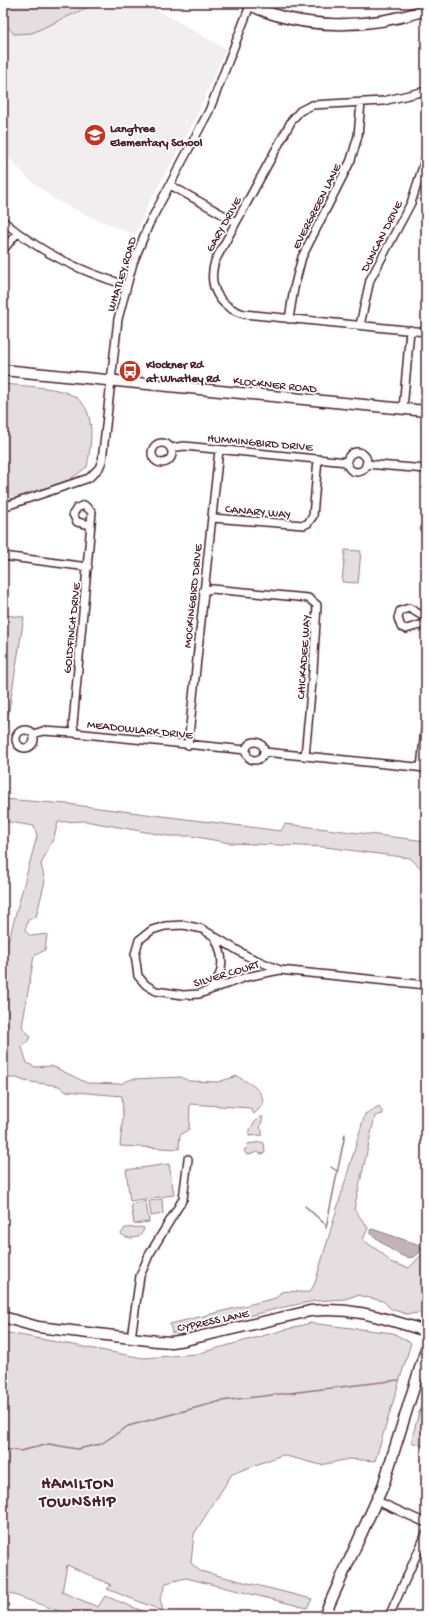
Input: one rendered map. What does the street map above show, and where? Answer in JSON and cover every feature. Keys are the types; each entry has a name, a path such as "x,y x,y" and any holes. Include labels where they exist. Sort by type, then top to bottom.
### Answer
{"street":[{"path":"249,4 279,16 335,24 387,20 426,10"},
{"name":"WHATLEY ROAD","path":"3,507 80,482 94,474 102,461 104,454 118,319 126,285 143,238 209,111 249,4"},
{"name":"GARY DRIVE","path":"426,91 398,98 312,105 300,111 292,120 236,222 213,268 213,283 218,297 230,308 240,313 426,332"},
{"name":"EVERGREEN LANE","path":"289,319 294,288 302,257 351,160 358,136 361,102"},
{"name":"DUNCAN DRIVE","path":"360,326 370,280 411,203 426,157"},
{"path":"170,185 236,222"},
{"path":"3,221 17,233 63,262 84,272 126,285"},
{"path":"3,250 17,233"},
{"path":"403,409 410,330"},
{"name":"KLOCKNER ROAD","path":"3,370 426,411"},
{"name":"HUMMINGBIRD DRIVE","path":"170,448 184,446 347,462 349,468 354,471 363,469 366,464 426,469"},
{"name":"MOCKINGBIRD DRIVE","path":"188,745 219,450"},
{"path":"347,462 349,456 358,452 365,457 366,464"},
{"name":"CANARY WAY","path":"212,518 304,525 308,523 313,516 318,459"},
{"name":"GOLDFINCH DRIVE","path":"74,733 72,724 91,526"},
{"path":"3,556 88,567"},
{"name":"CHICKADEE WAY","path":"204,591 212,589 308,598 317,605 313,672 305,756"},
{"path":"426,615 409,608 400,611 398,618 401,627 406,629 420,625 426,626"},
{"path":"424,768 426,720"},
{"name":"MEADOWLARK DRIVE","path":"33,734 43,731 74,733 246,750"},
{"name":"MEADOWLARK DRIVE","path":"256,742 263,746 264,752 262,757 254,760 249,758 246,750 250,743 256,742"},
{"name":"MEADOWLARK DRIVE","path":"264,752 424,768"},
{"name":"SILVER COURT","path":"280,970 246,977 193,995 156,991 146,985 138,976 135,954 139,940 144,934 158,927 174,925 193,927 207,932 247,956 280,970 426,985"},
{"path":"212,988 220,976 223,961 215,938"},
{"path":"131,1338 140,1276 149,1255 182,1203 185,1191 188,1159"},
{"name":"CYPRESS LANE","path":"3,1317 38,1327 157,1342 185,1340 324,1309 363,1312 426,1331"},
{"path":"324,1616 377,1501 389,1470 426,1349"},
{"path":"377,1501 426,1523"},
{"path":"389,1616 426,1534"}],"shaded area":[{"path":"3,3 97,3 32,33 14,34 3,21"},
{"name":"Langtree Elementary School","path":"97,3 145,3 226,49 196,118 147,207 135,235 93,218 54,199 30,180 3,152 3,21 14,34 32,33"},
{"path":"3,384 46,388 76,397 85,407 90,421 91,440 87,467 69,480 3,502"},
{"path":"345,550 361,551 358,583 342,582"},
{"path":"3,615 24,617 6,729 3,730"},
{"path":"3,799 67,804 281,831 285,824 426,841 426,873 410,858 325,847 230,843 191,836 168,836 85,821 58,822 54,837 41,864 45,881 36,917 28,920 25,931 31,936 47,934 45,950 34,956 22,1027 31,1037 22,1047 27,1063 35,1067 52,1066 87,1083 120,1084 132,1079 181,1077 189,1081 218,1082 237,1076 255,1087 263,1099 263,1105 254,1114 250,1108 190,1104 189,1129 180,1135 179,1149 120,1146 123,1117 122,1096 65,1091 59,1086 24,1081 17,1078 3,1078 3,943 9,939 37,836 34,826 3,821"},
{"path":"379,1106 383,1114 375,1116 354,1209 368,1228 363,1240 383,1254 390,1262 409,1268 426,1250 426,1296 421,1313 406,1314 391,1309 383,1301 357,1295 345,1299 315,1301 284,1307 200,1328 172,1333 170,1324 276,1298 281,1292 310,1292 315,1283 365,1114"},
{"path":"260,1117 263,1117 260,1128 262,1130 262,1135 249,1136 252,1126"},
{"path":"264,1143 265,1153 261,1154 258,1152 248,1155 246,1154 244,1150 247,1148 248,1144"},
{"path":"169,1164 174,1195 130,1201 126,1170"},
{"path":"162,1199 163,1214 151,1216 149,1201"},
{"path":"146,1201 149,1222 134,1224 131,1204"},
{"path":"125,1228 144,1228 141,1235 138,1237 128,1238 121,1234"},
{"path":"372,1229 420,1245 421,1250 414,1257 408,1257 394,1252 370,1233 370,1230"},
{"path":"310,1323 393,1333 411,1343 375,1461 349,1459 321,1465 282,1455 232,1474 194,1534 191,1563 200,1571 312,1599 307,1608 186,1578 166,1583 160,1599 163,1611 107,1589 111,1585 67,1565 62,1592 98,1607 105,1596 155,1616 60,1616 59,1611 3,1591 3,1332 143,1358 196,1354"},
{"path":"426,1386 426,1447 411,1442"}],"waterway":[{"path":"326,1228 345,1134"},
{"path":"331,1167 337,1171"},
{"path":"305,1206 326,1225"},
{"path":"3,1449 20,1451 49,1444 77,1449 101,1444 128,1426 221,1401 399,1380"}],"place":[{"name":"Langtree Elementary School","path":"95,135"},
{"name":"Klockner Rd at Whatley Rd","path":"130,371"}],"district":[{"name":"HAMILTON TOWNSHIP","path":"78,1491"}]}
